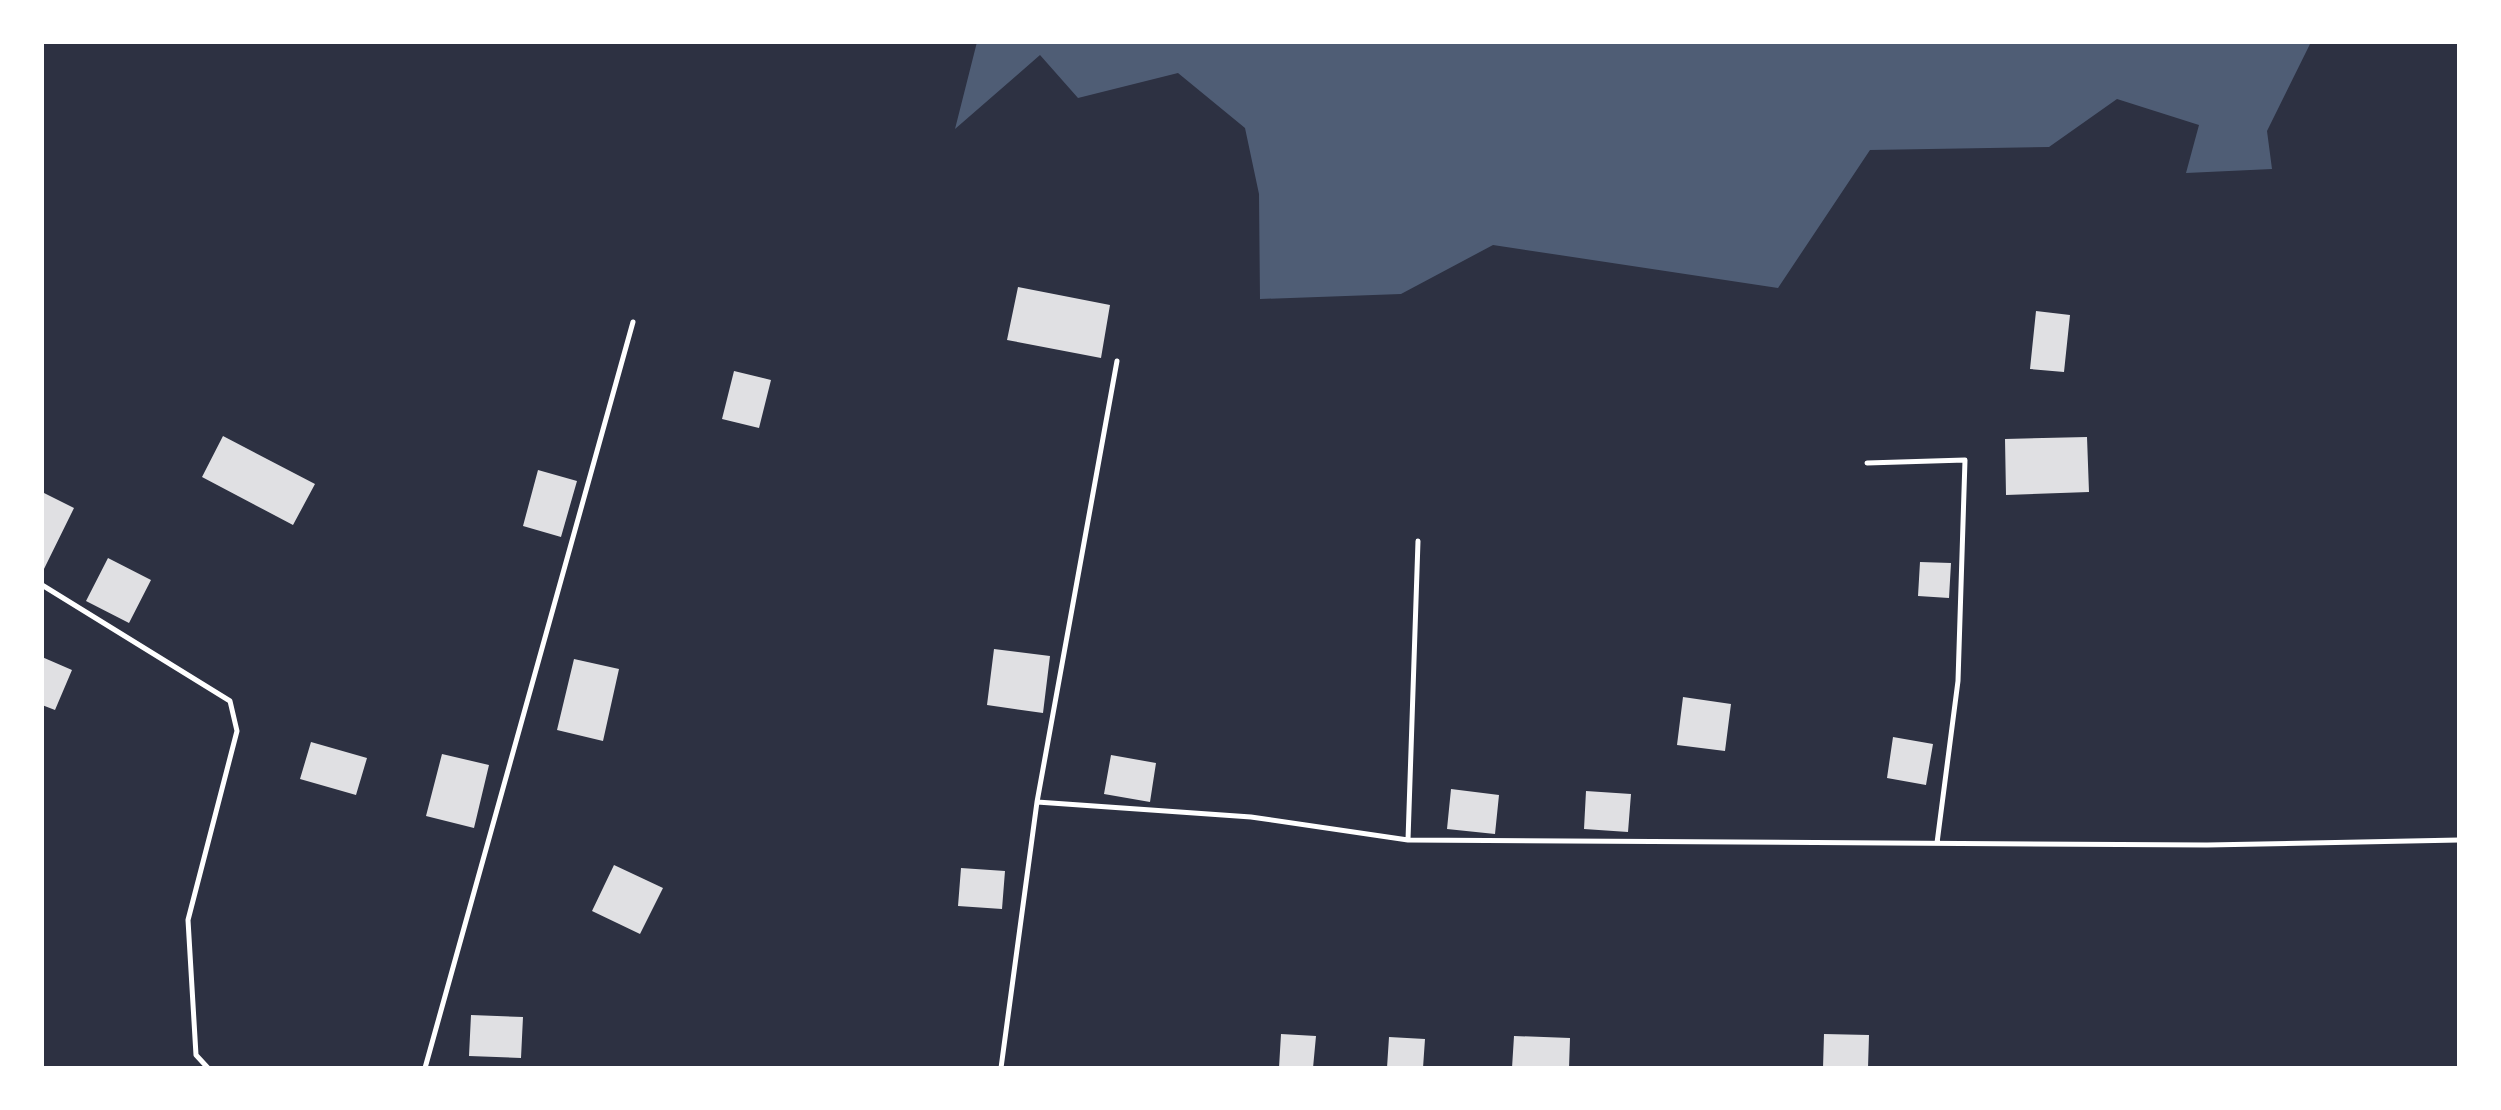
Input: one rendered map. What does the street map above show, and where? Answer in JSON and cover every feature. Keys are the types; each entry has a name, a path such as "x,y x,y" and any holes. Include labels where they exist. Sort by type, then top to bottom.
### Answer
{"lane":[{"path":"425,1068 633,321"},
{"path":"1001,1068 1037,802 1117,361"},
{"path":"1867,463 1965,460 1958,681 1937,843"},
{"path":"1408,840 1418,541"},
{"path":"42,585 230,701 237,731 188,920 196,1055 208,1068"},
{"path":"1037,802 1251,817 1408,840 2207,845 2459,840"}],"water":[{"path":"977,42 2311,42 2267,131 2272,169 2186,173 2199,125 2117,99 2049,147 1870,150 1778,288 1493,245 1401,294 1260,299 1259,194 1245,128 1178,73 1078,98 1040,55 955,129"}],"building":[{"path":"1018,287 1110,305 1101,358 1007,340"},
{"path":"2036,311 2070,315 2064,372 2030,369"},
{"path":"734,371 771,380 759,428 722,419"},
{"path":"223,436 315,484 293,525 202,477"},
{"path":"2087,437 2089,492 2006,495 2005,439"},
{"path":"538,470 577,481 561,537 523,526"},
{"path":"42,492 74,508 42,573"},
{"path":"108,558 151,580 129,623 86,601"},
{"path":"1920,562 1951,563 1949,598 1918,596"},
{"path":"994,649 1050,656 1043,713 987,705"},
{"path":"42,657 72,670 55,710 42,705"},
{"path":"574,659 619,669 603,741 557,730"},
{"path":"1683,697 1731,704 1725,751 1677,745"},
{"path":"1893,737 1933,744 1926,785 1887,778"},
{"path":"311,742 367,758 356,795 300,779"},
{"path":"442,754 489,765 474,828 426,816"},
{"path":"1111,755 1156,763 1150,802 1104,794"},
{"path":"1451,789 1499,795 1495,834 1447,829"},
{"path":"1586,791 1631,794 1628,832 1584,829"},
{"path":"614,865 663,888 640,934 592,911"},
{"path":"961,868 1005,871 1002,909 958,906"},
{"path":"471,1015 523,1017 521,1058 469,1056"},
{"path":"1281,1034 1316,1036 1313,1068 1279,1068"},
{"path":"1824,1034 1869,1035 1868,1068 1823,1068"},
{"path":"1514,1036 1570,1038 1569,1068 1512,1068"},
{"path":"1389,1037 1425,1039 1423,1068 1387,1068"}]}
